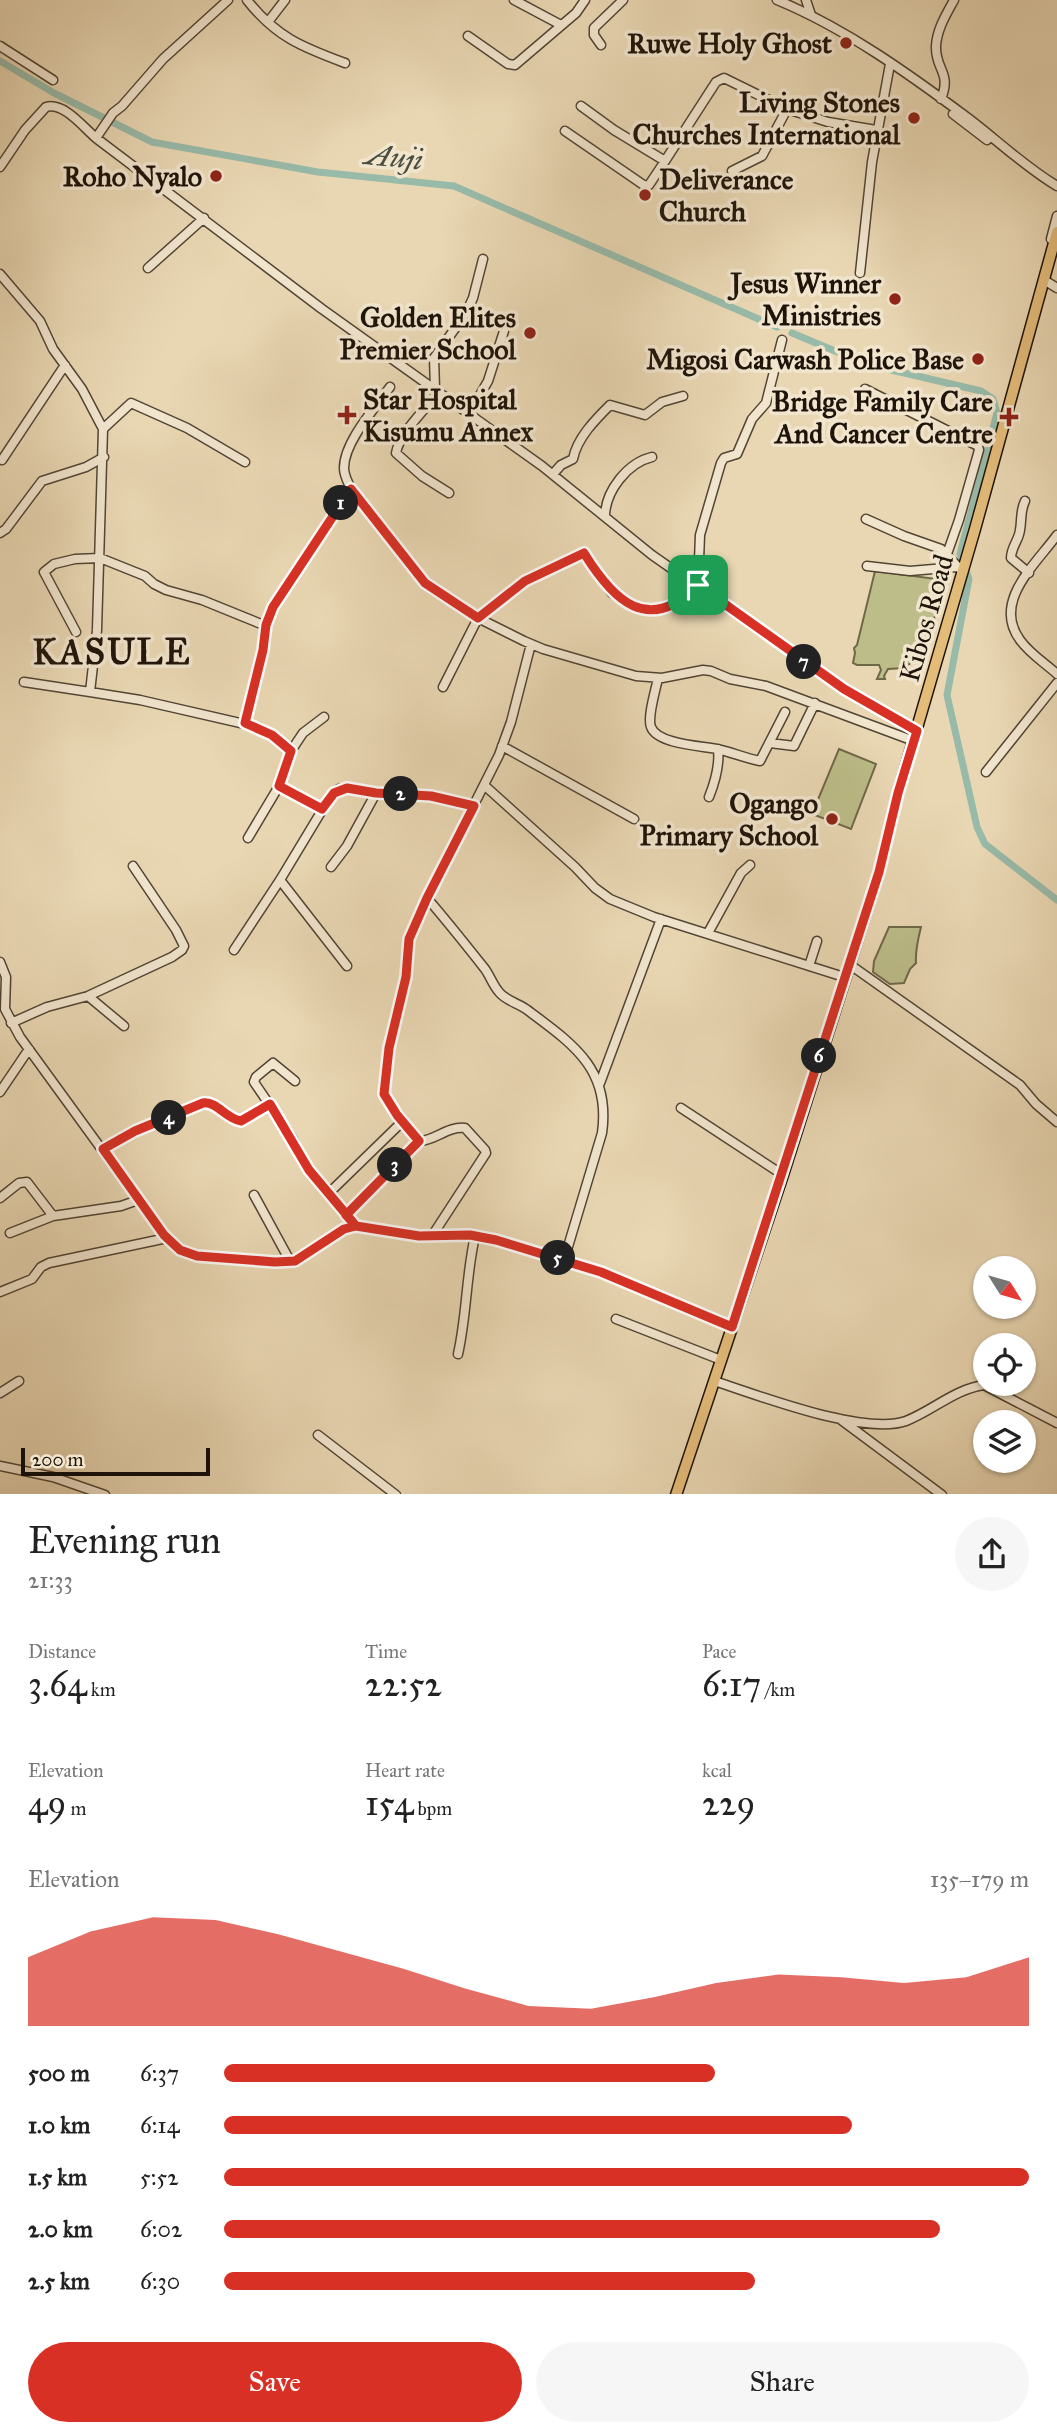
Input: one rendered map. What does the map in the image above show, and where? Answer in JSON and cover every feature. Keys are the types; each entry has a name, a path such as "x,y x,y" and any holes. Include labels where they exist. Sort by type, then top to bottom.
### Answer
{"main road":[{"name":"Kibos Road","path":"676,1494 783,1175 879,872 898,793 1057,232"}],"street":[{"path":"96,138 113,113 171,51 228,0"},
{"path":"247,0 268,22 297,45 345,63"},
{"path":"268,22 285,0"},
{"path":"514,0 561,25"},
{"path":"468,36 513,65 576,13 585,0"},
{"path":"601,45 594,36 594,28 623,0"},
{"path":"777,0 811,15 891,64 1057,188"},
{"path":"806,0 811,15"},
{"path":"941,99 946,84 936,48 938,31 954,0"},
{"path":"0,46 53,80"},
{"path":"860,273 876,130 891,64"},
{"path":"565,131 645,186 649,185 696,111 720,79 729,80 787,109 854,128 876,130"},
{"path":"0,167 25,130 46,107 51,105 62,109 96,138 322,309 553,474 652,555 834,683 915,736"},
{"path":"581,106 665,161"},
{"path":"732,171 762,156 787,109"},
{"path":"953,114 1057,188"},
{"path":"1044,262 1057,216"},
{"path":"148,268 204,218"},
{"path":"449,493 422,476 396,453 405,434 437,390 434,358 466,313 473,298 482,259"},
{"path":"1044,280 1057,288"},
{"path":"2,281 40,321 53,349 82,389 103,429 97,631 90,692"},
{"path":"470,414 488,381 504,331"},
{"path":"443,687 478,618 525,581 584,553 612,593 639,608 655,610 686,597 698,585 700,536 721,463 724,458 737,454 752,419 764,407 782,340"},
{"path":"2,460 65,365"},
{"path":"390,387 358,431 346,454 344,470 351,489 425,583 478,618 531,644 635,676 658,678 702,670 711,671 730,679 765,686 915,736"},
{"path":"865,389 978,446 959,520 947,554"},
{"path":"553,474 561,465 573,459 585,434 610,405 645,415 662,402 683,396"},
{"path":"103,429 131,403 187,428 246,462"},
{"path":"0,533 26,505 42,481 86,467 104,457"},
{"path":"605,515 608,497 614,485 639,463 652,457"},
{"path":"245,723 263,650 266,625 273,607 351,489"},
{"path":"1025,501 1021,509 1020,533 1013,546 1011,558 1029,573"},
{"path":"866,519 904,537 941,549 961,570"},
{"path":"1057,535 1014,593 1009,610 1012,625 1020,640 1057,674"},
{"path":"76,632 44,572 54,564 75,559 100,558 145,576 166,590 202,600 266,625"},
{"path":"867,566 910,571 961,570"},
{"path":"419,1141 402,1122 384,1094 389,1048 406,977 409,939 502,746 519,696 531,644"},
{"path":"658,678 649,722 656,735 673,741 760,761 785,712"},
{"path":"24,682 90,692 245,723 272,735 291,751"},
{"path":"986,772 1057,683"},
{"path":"770,743 794,746 814,703"},
{"path":"248,838 279,786 291,751 303,733 324,717"},
{"path":"502,746 634,819"},
{"path":"709,797 715,782 718,750"},
{"path":"484,785 595,888 628,907 845,977"},
{"path":"279,786 322,809"},
{"path":"234,950 334,793 343,788 431,796 474,806"},
{"path":"331,867 347,846 376,793"},
{"path":"708,933 741,873 750,865"},
{"path":"11,1023 47,1007 88,996 182,950 184,943 133,866"},
{"path":"281,880 347,966"},
{"path":"427,898 477,959 500,994 523,1007 567,1042 587,1062 600,1083 605,1112 603,1133 564,1260"},
{"path":"600,1083 661,919"},
{"path":"809,966 817,941"},
{"path":"0,962 6,977 5,1009 11,1023 138,1200 167,1238 180,1250 208,1258 290,1262 308,1254 344,1229 356,1226 432,1236 475,1236 601,1272 732,1327"},
{"path":"849,964 1020,1085 1036,1104 1057,1122"},
{"path":"88,996 124,1026"},
{"path":"0,1092 29,1049"},
{"path":"295,1081 273,1063 256,1077 255,1086 270,1104 309,1170 356,1226"},
{"path":"103,1149 135,1131 203,1103 212,1103 224,1114 241,1121 270,1104"},
{"path":"681,1108 783,1175"},
{"path":"328,1194 402,1122"},
{"path":"346,1215 419,1141 460,1127 468,1130 486,1153 432,1236"},
{"path":"0,1198 19,1183 26,1182 53,1216"},
{"path":"254,1195 290,1262"},
{"path":"10,1233 53,1216 121,1206 138,1200"},
{"path":"458,1354 468,1296 468,1267 475,1236"},
{"path":"0,1292 32,1279 49,1263 167,1238"},
{"path":"616,1319 721,1360"},
{"path":"0,1393 19,1381"},
{"path":"714,1381 838,1418 873,1423 904,1422 937,1404 984,1385 1057,1423"},
{"path":"838,1418 942,1494"},
{"path":"318,1435 396,1494"},
{"path":"0,1466 60,1479 105,1494"}],"green space":[{"path":"875,571 944,580 924,659 916,659 904,668 888,669 885,679 877,679 881,670 879,665 853,663 854,648 857,645"},
{"path":"839,749 876,764 851,829 812,814"},
{"path":"889,927 921,927 916,963 904,983 890,984 873,972 874,961"}],"waterway":[{"name":"Auji","path":"0,61 54,93 152,142 318,172 454,186 777,327"},
{"path":"792,333 866,364 981,391 993,399 997,413 960,554 969,579 947,695 977,827 985,844 1057,900"}],"place":[{"name":"Ruwe Holy Ghost","path":"846,43"},
{"name":"Living Stones Churches International","path":"914,118"},
{"name":"Roho Nyalo","path":"216,176"},
{"name":"Deliverance Church","path":"645,195"},
{"name":"Jesus Winner Ministries","path":"895,299"},
{"name":"Golden Elites Premier School","path":"530,333"},
{"name":"Migosi Carwash Police Base","path":"978,359"},
{"name":"Star Hospital Kisumu Annex","path":"347,415"},
{"name":"Bridge Family Care And Cancer Centre","path":"1009,417"},
{"name":"Ogango Primary School","path":"832,819"}],"district":[{"name":"KASULE","path":"112,652"}],"route":[{"path":"698,585 686,597 655,610 639,608 612,593 584,553 525,581 478,618 425,583 351,489 273,607 266,625 263,650 245,723 272,735 291,751 279,786 322,809 334,793 343,788 431,796 474,806 454,842 409,939 406,977 389,1048 384,1094 397,1115 419,1141 346,1215 356,1226 344,1229 295,1261 208,1258 180,1250 164,1235 103,1149 135,1131 203,1103 212,1103 224,1114 241,1121 270,1104 309,1170 333,1200 356,1226 419,1236 470,1235 496,1240 601,1272 732,1327 879,872 898,793 917,731 844,689 698,585"}]}
